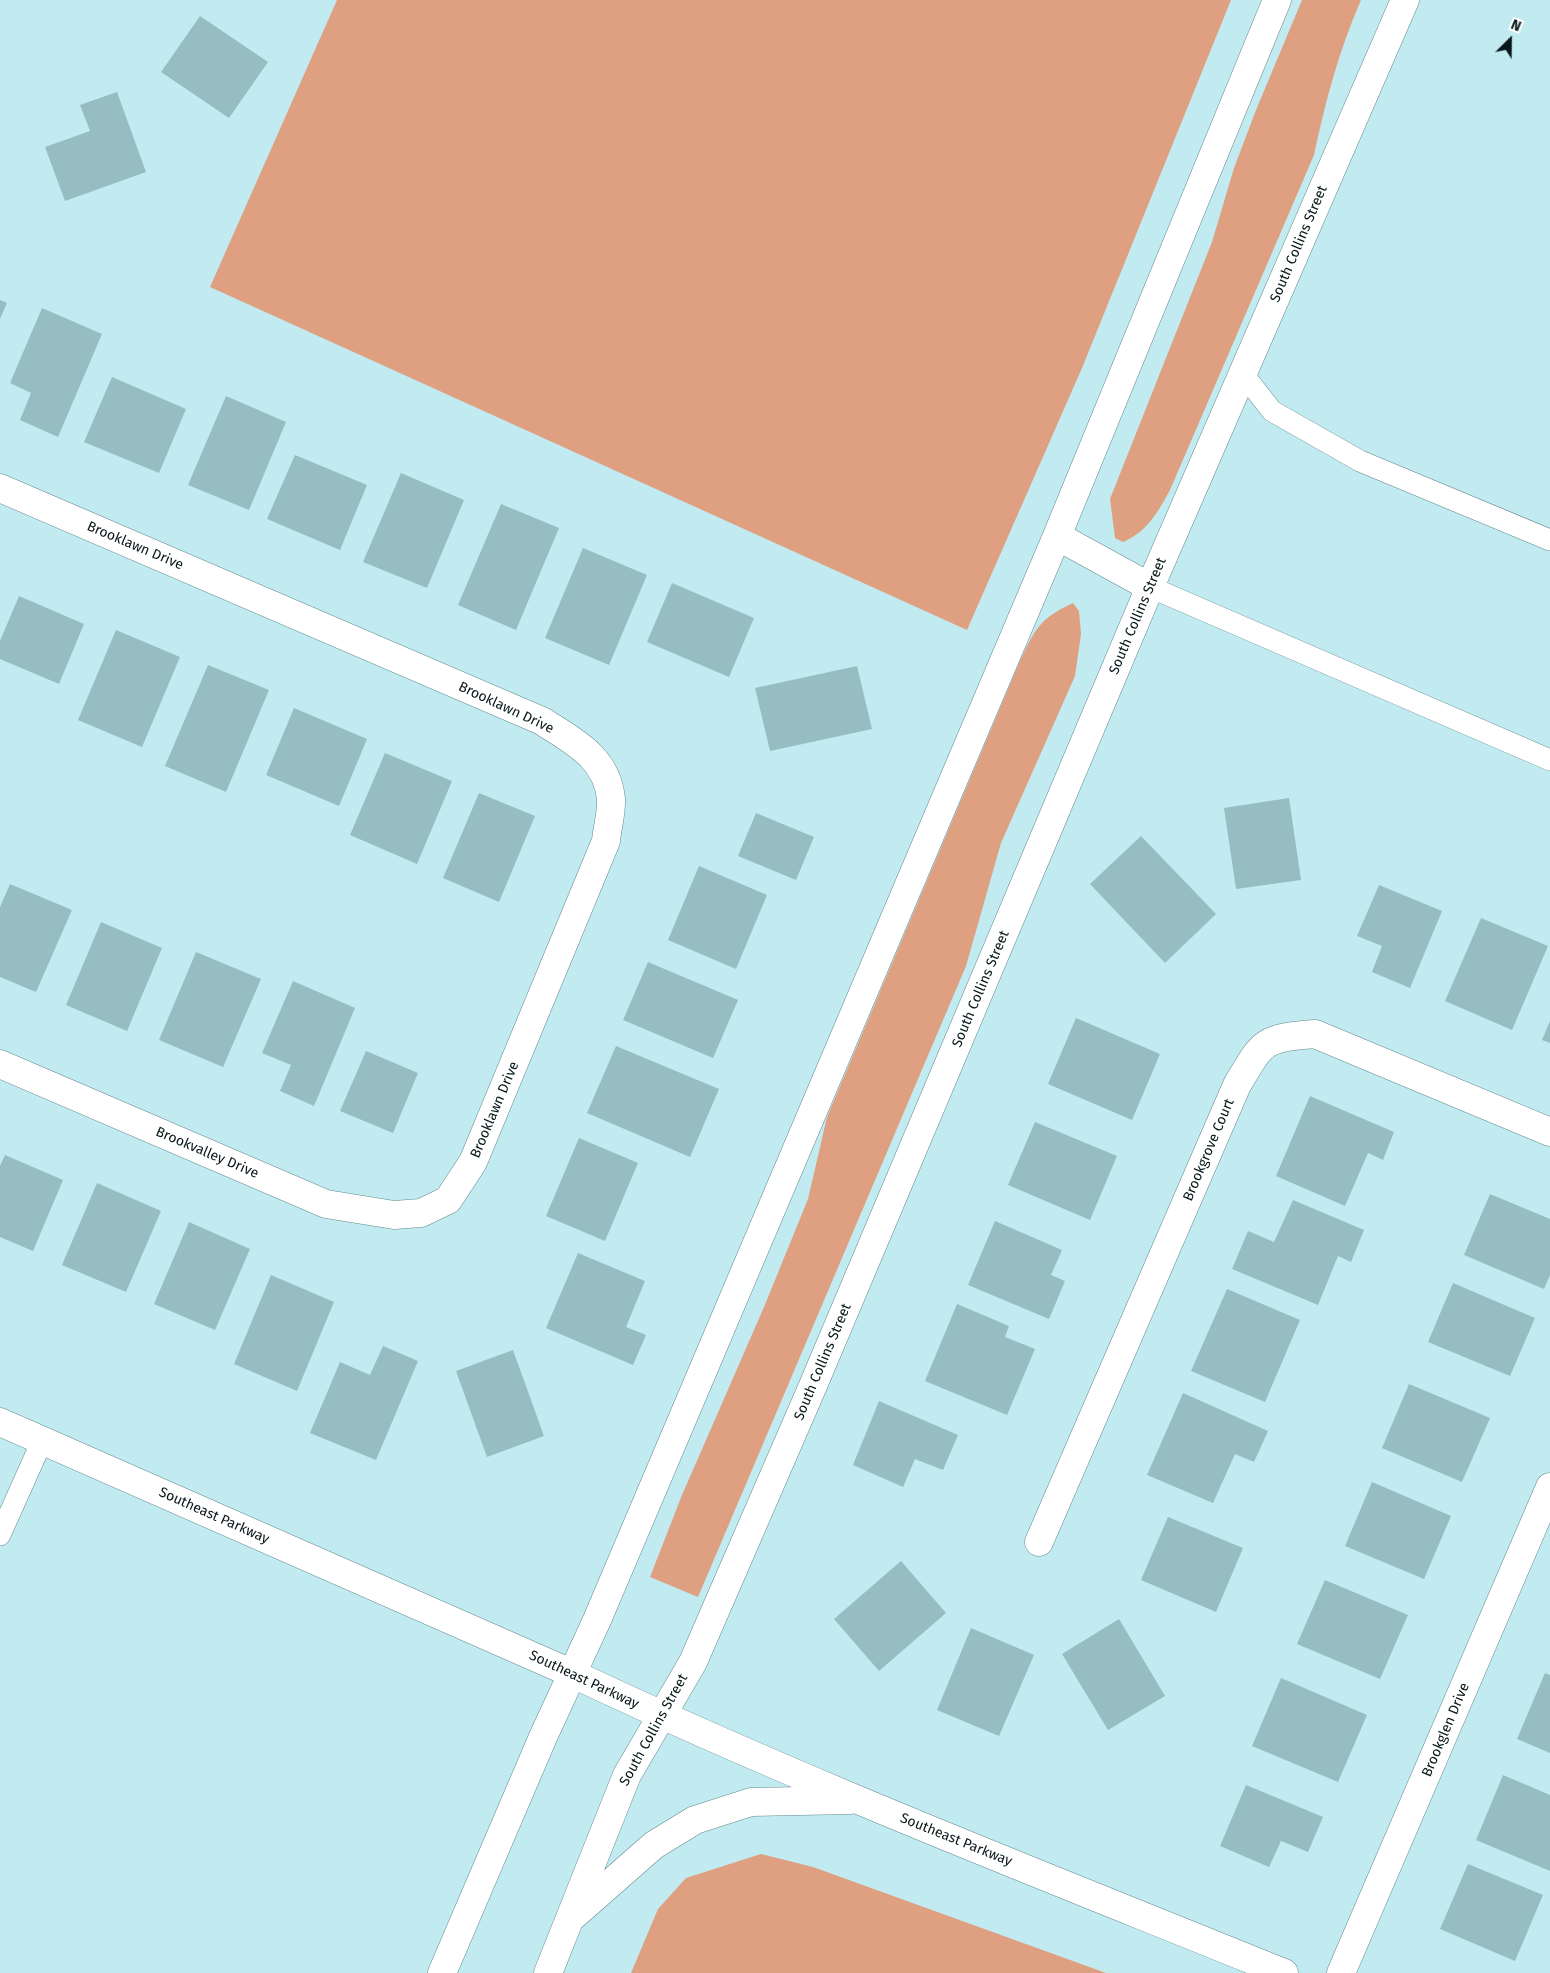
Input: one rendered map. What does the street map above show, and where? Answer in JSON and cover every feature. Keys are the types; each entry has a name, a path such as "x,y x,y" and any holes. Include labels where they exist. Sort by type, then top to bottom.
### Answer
{"main road":[{"path":"442,1973 571,1673 608,1592 1056,536 1277,0"},
{"name":"South Collins Street","path":"548,1973 627,1775 660,1715 693,1662 788,1443 1150,587 1405,0"},
{"name":"Brooklawn Drive","path":"0,488 542,721 586,749 600,766 611,799 606,841 473,1162 448,1200 421,1213"},
{"path":"1056,536 1150,587"},
{"name":"Brookgrove Court","path":"1039,1542 1237,1085 1258,1049 1280,1037 1315,1034 1550,1132"},
{"name":"Brookvalley Drive","path":"0,1064 326,1204 394,1215 421,1213"},
{"name":"Southeast Parkway","path":"0,1422 571,1673 660,1715 858,1800 1284,1973"},
{"name":"Brookglen Drive","path":"1341,1973 1550,1487"},
{"path":"568,1921 654,1845 695,1820 751,1802 858,1800"}],"lane":[{"path":"1243,374 1272,410 1360,461 1550,540"},
{"path":"1150,587 1550,760"},
{"path":"0,1535 42,1440"}],"shaded area":[{"path":"337,0 1231,0 1082,368 967,630 210,287"},
{"path":"1302,0 1361,0 1333,77 1314,155 1170,490 1145,527 1139,533 1123,542 1115,538 1110,499 1212,242 1234,168 1256,110"},
{"path":"1073,603 1079,611 1081,634 1075,676 1001,843 966,966 698,1597 650,1577 682,1495 764,1307 808,1199 827,1117 1020,661 1040,626 1053,614"},
{"path":"761,1854 813,1867 1106,1973 631,1973 658,1909 686,1878"}],"building":[{"path":"200,16 268,62 229,118 161,72"},
{"path":"117,92 146,172 65,201 45,147 90,131 80,105"},
{"path":"0,300 7,303 0,319"},
{"path":"42,308 102,334 58,437 20,420 31,393 10,383"},
{"path":"112,377 186,409 159,473 84,442"},
{"path":"226,396 286,422 249,510 188,485"},
{"path":"295,455 367,485 340,550 267,519"},
{"path":"401,473 464,500 427,588 363,562"},
{"path":"501,504 559,528 516,630 458,605"},
{"path":"583,548 647,575 609,665 545,638"},
{"path":"672,583 754,618 729,677 647,642"},
{"path":"19,596 84,624 59,684 0,659 0,641"},
{"path":"116,630 180,657 142,747 78,720"},
{"path":"208,665 269,690 226,792 165,766"},
{"path":"857,666 872,729 770,751 755,688"},
{"path":"294,708 367,739 339,806 266,775"},
{"path":"385,753 452,781 417,864 350,835"},
{"path":"479,793 535,816 499,902 443,878"},
{"path":"1289,798 1301,880 1236,889 1224,808"},
{"path":"756,813 814,837 796,880 738,856"},
{"path":"1141,836 1216,914 1165,963 1090,884"},
{"path":"699,866 767,895 736,969 668,940"},
{"path":"10,884 72,910 36,992 0,977 0,907"},
{"path":"1379,885 1442,911 1410,988 1372,972 1382,946 1357,936"},
{"path":"1481,918 1548,946 1512,1030 1445,1001"},
{"path":"101,922 162,948 127,1031 66,1005"},
{"path":"196,952 261,979 223,1067 159,1040"},
{"path":"648,962 738,1000 713,1058 623,1020"},
{"path":"293,981 355,1008 314,1106 280,1091 291,1065 262,1053"},
{"path":"1076,1018 1160,1054 1132,1120 1048,1084"},
{"path":"1550,1021 1550,1043 1542,1040"},
{"path":"616,1046 719,1089 690,1157 587,1113"},
{"path":"366,1051 418,1073 393,1133 340,1111"},
{"path":"1310,1096 1394,1132 1383,1160 1368,1153 1345,1206 1276,1176"},
{"path":"1035,1122 1117,1156 1090,1220 1008,1185"},
{"path":"579,1138 638,1163 605,1241 546,1216"},
{"path":"5,1155 63,1180 33,1251 0,1237 0,1166"},
{"path":"97,1183 161,1211 126,1292 62,1265"},
{"path":"1490,1194 1550,1219 1550,1275 1544,1289 1464,1255"},
{"path":"1293,1200 1364,1230 1351,1262 1338,1256 1318,1305 1232,1269 1248,1231 1274,1242"},
{"path":"995,1221 1062,1250 1051,1275 1065,1281 1049,1319 968,1285"},
{"path":"189,1222 250,1249 215,1330 154,1304"},
{"path":"578,1253 645,1281 626,1327 646,1335 633,1365 546,1328"},
{"path":"271,1275 334,1302 297,1391 234,1364"},
{"path":"1453,1283 1535,1318 1510,1376 1428,1342"},
{"path":"1227,1289 1300,1320 1265,1402 1191,1371"},
{"path":"957,1304 1009,1326 1005,1337 1035,1349 1007,1415 925,1381"},
{"path":"383,1346 418,1361 376,1460 310,1433 340,1362 370,1375"},
{"path":"513,1350 544,1436 487,1457 456,1371"},
{"path":"1409,1384 1490,1418 1462,1482 1382,1448"},
{"path":"1183,1393 1268,1431 1254,1462 1235,1454 1213,1503 1147,1475"},
{"path":"879,1401 958,1435 943,1470 915,1459 903,1487 853,1465"},
{"path":"1372,1482 1451,1516 1424,1579 1345,1546"},
{"path":"1168,1517 1243,1548 1216,1612 1141,1580"},
{"path":"901,1561 946,1613 879,1671 834,1619"},
{"path":"1325,1580 1408,1615 1380,1679 1297,1644"},
{"path":"1119,1619 1165,1696 1108,1730 1062,1654"},
{"path":"971,1628 1034,1655 999,1736 937,1710"},
{"path":"1545,1673 1550,1675 1550,1753 1517,1739"},
{"path":"1281,1678 1367,1715 1338,1782 1252,1746"},
{"path":"1503,1775 1550,1795 1550,1871 1476,1840"},
{"path":"1246,1785 1323,1817 1308,1852 1281,1841 1269,1867 1220,1846"},
{"path":"1468,1864 1543,1895 1515,1961 1440,1929"}]}
